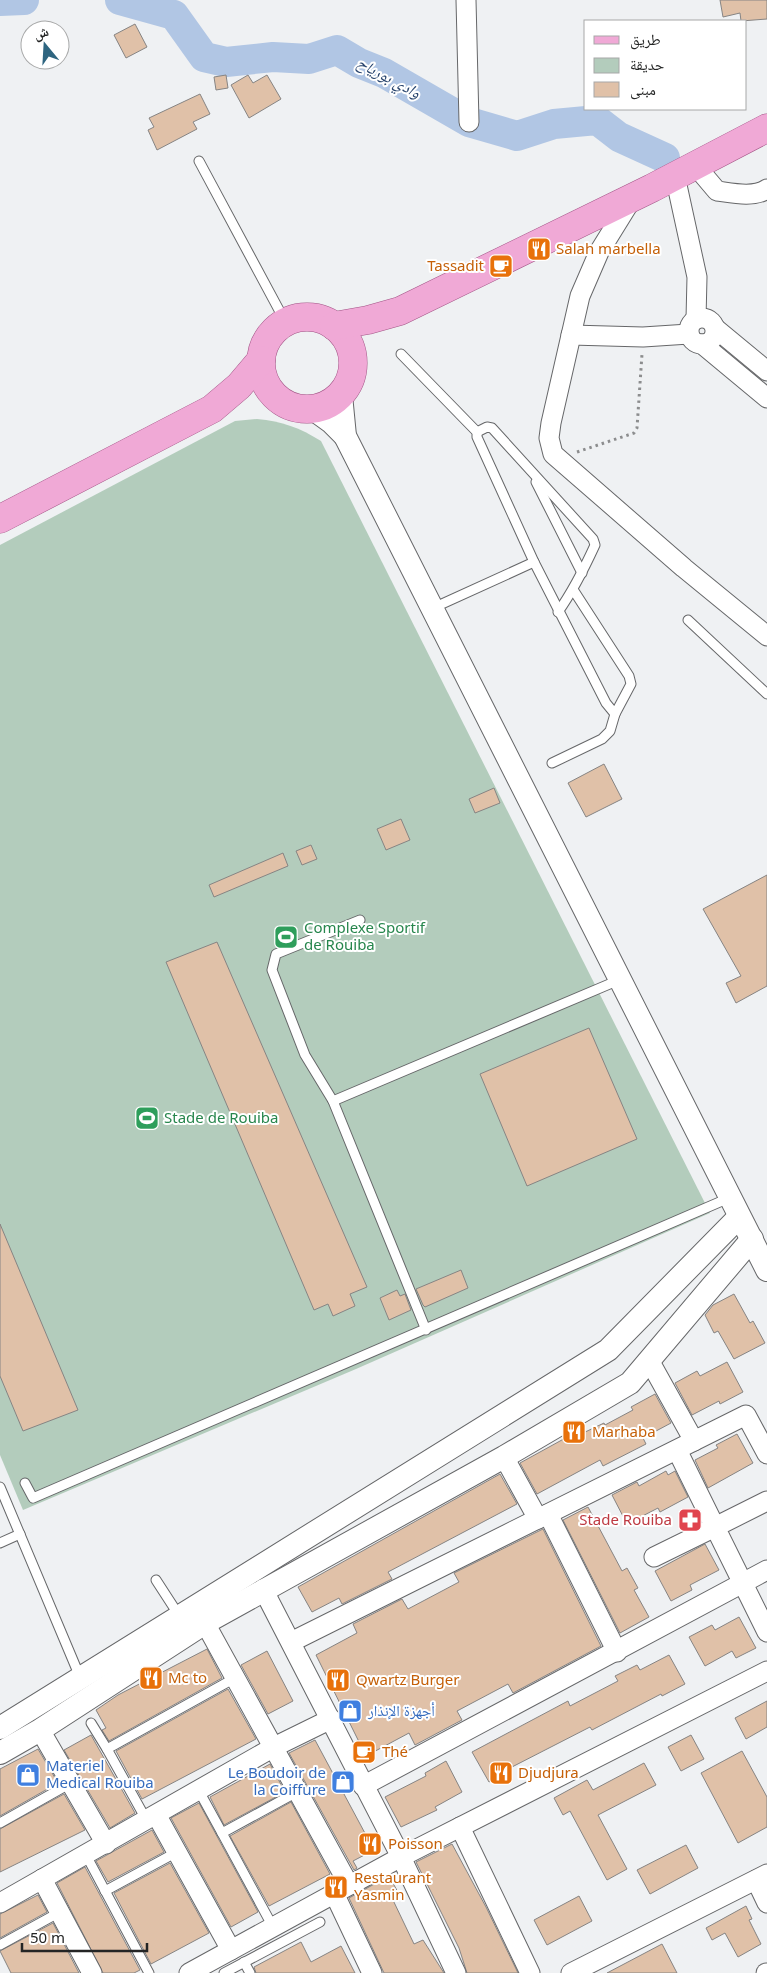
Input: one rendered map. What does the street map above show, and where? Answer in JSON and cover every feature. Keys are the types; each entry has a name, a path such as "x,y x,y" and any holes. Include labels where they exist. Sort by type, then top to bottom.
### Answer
{"main road":[{"path":"334,326 368,320 400,311 632,197 767,128"},
{"path":"353,360 375,333 400,311"},
{"path":"0,519 212,409 239,386 261,360 268,338 286,323 297,318 310,317 334,326 344,335 350,346 353,360 350,378 341,395 328,405 313,409 296,408 281,402 249,400 212,409"},
{"path":"261,360 265,384 281,402"}],"street":[{"path":"466,0 469,122"},
{"path":"685,170 717,191 743,194 762,192 767,189"},
{"path":"685,170 698,277 696,332 767,398"},
{"path":"632,197 599,252 580,296 549,438 553,454 684,568 767,636"},
{"path":"571,335 643,337 696,332 712,339 715,328 767,371"},
{"path":"341,395 345,436"},
{"path":"313,409 331,422 345,436 767,1270"},
{"path":"0,1753 40,1730 205,1623 256,1581 608,1350 734,1208"},
{"path":"0,1728 180,1617 504,1457 630,1383 752,1239"},
{"path":"649,1360 694,1441"},
{"path":"291,1642 746,1415 767,1454"},
{"path":"677,1450 767,1632"},
{"path":"504,1457 543,1517 617,1652"},
{"path":"654,1557 767,1501"},
{"path":"363,1786 617,1652 767,1570"},
{"path":"256,1581 291,1642 331,1719 363,1786 401,1857 456,1973"},
{"path":"205,1623 297,1792 342,1889 372,1973"},
{"path":"189,1973 238,1956 273,1927 401,1857 767,1671"},
{"path":"0,1903 274,1747 331,1719"},
{"path":"40,1730 106,1844"},
{"path":"152,1818 177,1852 238,1956"},
{"path":"460,1827 530,1973"},
{"path":"571,1973 761,1877 767,1903"},
{"path":"42,1880 92,1973"}],"lane":[{"path":"199,161 286,323"},
{"path":"401,354 477,432 477,437 558,612 606,703 615,714"},
{"path":"477,432 487,427 492,428 593,539 595,545 574,591 558,612"},
{"path":"531,470 582,573"},
{"path":"432,608 534,562"},
{"path":"552,763 602,739 610,731 615,714 631,684 574,591"},
{"path":"688,620 767,694"},
{"path":"360,920 276,954 272,970 305,1056 333,1101 426,1330"},
{"path":"333,1101 621,979"},
{"path":"25,1483 33,1498 426,1330 734,1208"},
{"path":"0,1487 81,1679"},
{"path":"0,1543 20,1534"},
{"path":"156,1580 180,1617"},
{"path":"107,1750 236,1678"},
{"path":"91,1723 152,1818"},
{"path":"0,1824 71,1783"},
{"path":"199,1791 273,1927"},
{"path":"222,1833 297,1792"},
{"path":"105,1891 177,1852"},
{"path":"86,1855 149,1973"},
{"path":"0,1945 60,1912"},
{"path":"224,1973 238,1956 320,1922"},
{"path":"238,1956 250,1973"}],"path":[{"path":"558,458 634,433 637,428 643,337"}],"green space":[{"name":"Complexe Sportif de Rouiba","path":"257,419 275,421 290,426 306,432 321,441 710,1213 356,1369 23,1510 0,1455 0,545 235,421"}],"building":[{"path":"720,0 767,0 767,19 741,20 740,13 723,17"},
{"path":"135,24 147,47 126,58 114,35"},
{"path":"226,75 228,88 216,90 214,77"},
{"path":"248,75 253,83 267,75 281,99 249,118 231,85"},
{"path":"200,94 210,114 193,122 197,129 157,150 148,130 154,127 149,118"},
{"path":"604,764 622,799 586,817 568,783"},
{"path":"494,788 500,803 475,813 469,799"},
{"path":"401,819 410,840 386,850 377,829"},
{"path":"311,845 317,859 302,865 296,851"},
{"path":"283,853 288,866 214,897 209,885"},
{"path":"767,875 767,986 736,1003 726,983 741,976 703,909"},
{"path":"217,942 367,1287 350,1294 355,1306 333,1316 328,1304 314,1310 166,962"},
{"path":"589,1028 637,1139 527,1186 480,1074"},
{"path":"0,1224 78,1410 23,1431 0,1376"},
{"path":"461,1270 468,1288 425,1307 423,1305 416,1289"},
{"path":"397,1290 400,1296 405,1294 411,1310 389,1320 380,1298"},
{"path":"734,1294 750,1323 753,1321 765,1343 734,1359 718,1331 714,1333 705,1315 713,1305"},
{"path":"727,1362 743,1392 720,1404 719,1401 692,1415 675,1383 697,1371 700,1376"},
{"path":"655,1394 671,1423 643,1438 646,1444 603,1466 600,1460 537,1494 520,1463 580,1430 581,1434 604,1423 605,1425 633,1410 631,1407"},
{"path":"737,1434 753,1463 708,1488 695,1460 718,1448 716,1445"},
{"path":"666,1471 668,1475 675,1471 688,1497 660,1512 658,1508 627,1524 612,1495 637,1482 639,1486"},
{"path":"500,1474 517,1504 388,1572 392,1579 342,1604 339,1598 312,1612 298,1587"},
{"path":"588,1507 622,1571 627,1568 638,1588 634,1590 649,1617 620,1633 563,1520"},
{"path":"543,1529 601,1646 513,1693 508,1684 457,1711 462,1720 415,1745 409,1733 366,1756 316,1655 357,1633 353,1624 402,1599 408,1609 459,1582 454,1573"},
{"path":"705,1544 719,1570 690,1585 692,1590 671,1601 655,1571"},
{"path":"739,1617 756,1648 736,1658 732,1651 705,1666 689,1637 712,1625 715,1630"},
{"path":"207,1649 222,1678 109,1741 102,1730 106,1728 96,1710 118,1695"},
{"path":"267,1651 293,1701 268,1714 241,1665"},
{"path":"669,1655 685,1684 662,1696 661,1694 592,1730 590,1727 510,1768 511,1770 489,1782 472,1752 568,1701 570,1706 618,1681 615,1676 637,1665 640,1670"},
{"path":"228,1689 256,1739 142,1799 116,1751"},
{"path":"767,1701 767,1727 746,1739 735,1718"},
{"path":"91,1735 135,1813 110,1828 64,1750"},
{"path":"691,1735 704,1759 681,1771 668,1747"},
{"path":"315,1740 374,1850 353,1861 357,1868 354,1870 289,1753"},
{"path":"38,1749 58,1783 0,1816 0,1769"},
{"path":"742,1751 767,1797 767,1827 738,1843 701,1773"},
{"path":"446,1761 462,1792 435,1807 437,1810 401,1827 385,1797 426,1776 425,1773"},
{"path":"644,1763 656,1785 598,1815 627,1869 607,1880 570,1811 563,1815 554,1798 587,1780 593,1790"},
{"path":"270,1764 285,1792 224,1825 210,1797"},
{"path":"64,1794 85,1830 0,1872 0,1829"},
{"path":"291,1802 330,1874 269,1906 230,1836"},
{"path":"199,1803 258,1912 231,1927 171,1818"},
{"path":"152,1830 164,1852 108,1882 96,1861"},
{"path":"452,1844 486,1907 518,1973 467,1973 459,1948 416,1862"},
{"path":"686,1845 698,1868 650,1894 637,1870"},
{"path":"170,1863 209,1933 151,1964 114,1893"},
{"path":"85,1867 140,1970 134,1973 103,1973 57,1883"},
{"path":"389,1876 399,1894 392,1898 414,1944 423,1940 444,1973 384,1973 349,1898"},
{"path":"38,1895 47,1912 0,1938 0,1914"},
{"path":"579,1896 592,1921 547,1945 534,1920"},
{"path":"746,1906 752,1919 749,1920 761,1944 738,1957 725,1933 712,1940 706,1928"},
{"path":"53,1923 79,1973 11,1973 0,1951"},
{"path":"301,1942 311,1962 341,1946 355,1973 256,1973 254,1967"},
{"path":"662,1944 677,1973 607,1973"}],"waterway":[{"name":"وادي بورياح","path":"0,1 24,0"},
{"name":"وادي بورياح","path":"120,0 174,15 204,57 226,62 273,57 309,59 337,50 359,63 384,73 469,122 517,136 554,124 597,120 619,137 665,158"}],"place":[{"name":"Salah marbella","path":"539,249"},
{"name":"Tassadit","path":"501,266"},
{"name":"Complexe Sportif de Rouiba","path":"286,937"},
{"name":"Stade de Rouiba","path":"147,1118"},
{"name":"Marhaba","path":"574,1432"},
{"name":"Stade Rouiba","path":"690,1520"},
{"name":"Mc to","path":"151,1678"},
{"name":"Qwartz Burger","path":"338,1680"},
{"name":"أجهزة الإنذار","path":"350,1711"},
{"name":"Thé","path":"364,1752"},
{"name":"Djudjura","path":"501,1773"},
{"name":"Materiel Medical Rouiba","path":"28,1775"},
{"name":"Le Boudoir de la Coiffure","path":"343,1782"},
{"name":"Poisson","path":"370,1844"},
{"name":"Restaurant Yasmin","path":"336,1887"}]}
